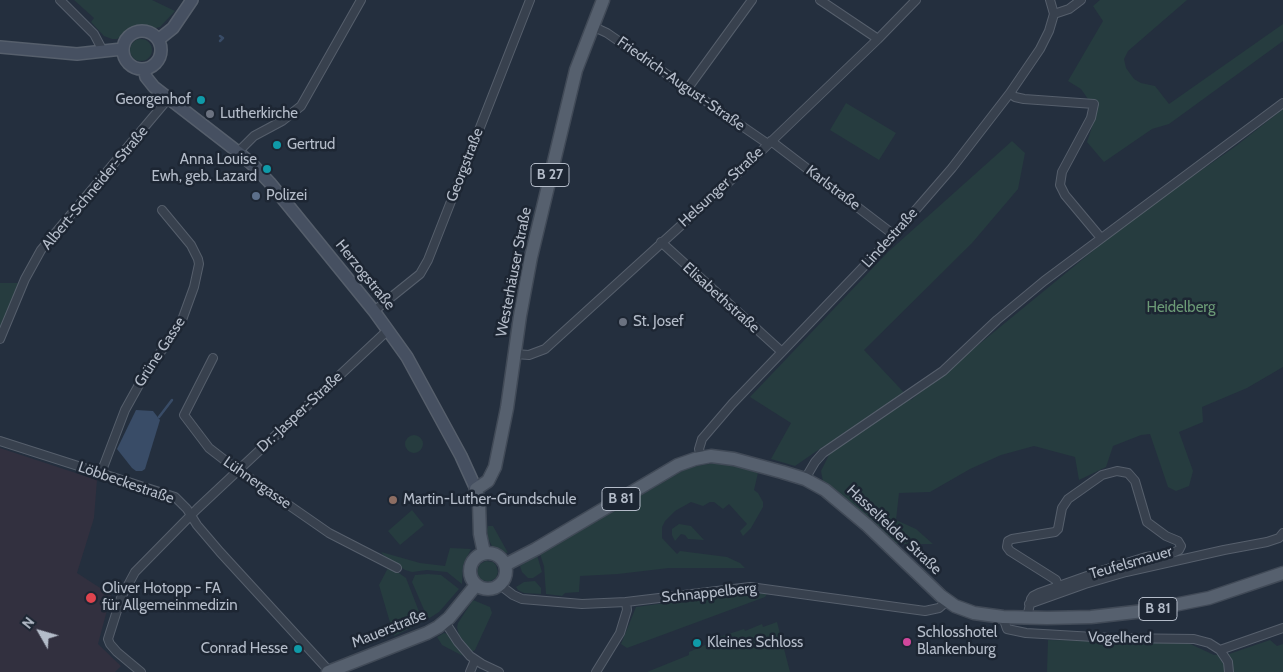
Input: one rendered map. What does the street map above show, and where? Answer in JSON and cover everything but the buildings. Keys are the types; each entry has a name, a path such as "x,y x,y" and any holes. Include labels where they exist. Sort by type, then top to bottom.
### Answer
{"main road":[{"name":"Westerhäuser Straße","path":"476,489 488,481 495,467 507,408 524,288 576,70 602,0"},
{"name":"Hasselfelder Straße","path":"505,565 542,546 684,462 711,456 734,459 805,479 825,490 842,502 947,601 970,612 1003,617 1027,618 1091,617 1162,608 1209,598 1283,573"},
{"name":"Herzogstraße","path":"476,489 479,503 480,534 484,553"},
{"path":"484,553 498,556 505,565 506,576 500,585 490,589 483,589 476,585 471,578 470,567 476,557 484,553"},
{"name":"Mauerstraße","path":"329,672 427,633 445,622 476,585"}],"street":[{"path":"60,0 94,34 103,51"},
{"path":"158,40 173,28 192,0"},
{"path":"238,152 254,136 282,120 300,106 361,0"},
{"name":"Georgstraße","path":"374,311 416,277 426,265 530,0"},
{"path":"688,88 752,0"},
{"path":"820,0 878,39"},
{"name":"Helsunger Straße","path":"515,354 536,354 545,349 770,143 916,0"},
{"path":"1050,0 1054,14 1068,9 1081,0"},
{"name":"Lindestraße","path":"701,457 699,449 702,438 894,235 952,168 1010,93 1040,49 1049,31 1054,14"},
{"name":"Friedrich-August-Straße","path":"592,26 607,33 770,143"},
{"path":"136,32 148,32 158,40 161,49 159,58 153,66 144,69 136,68 128,64 123,56 122,48 126,40 136,32"},
{"path":"0,47 77,54 122,48"},
{"name":"Herzogstraße","path":"144,69 150,83 238,152 270,183 374,311 407,357 426,390 476,489"},
{"path":"1010,93 1015,97 1024,99 1094,104 1091,118 1062,172 1060,185 1065,195 1101,238"},
{"name":"Albert-Schneider-Straße","path":"0,340 41,250 168,99"},
{"path":"805,479 815,462 823,454 943,371 997,320 1044,282 1283,103"},
{"name":"Karlstraße","path":"770,143 894,235"},
{"name":"Grüne Gasse","path":"101,473 125,410 140,383 182,320 194,287 199,264 198,259 191,245 162,210"},
{"name":"Elisabethstraße","path":"661,242 782,352"},
{"name":"Dr.-Jasper-Straße","path":"141,672 117,652 109,642 114,619 126,587 135,572 238,470 388,330"},
{"name":"Lühnergasse","path":"213,358 184,415 209,448 329,533 397,568"},
{"name":"Löbbeckestraße","path":"0,441 175,497 220,552 329,672"},
{"name":"Teufelsmauer","path":"1029,604 1033,596 1058,586 1138,560 1170,554 1180,550 1182,546 1178,541 1166,536 1146,522 1135,481 1128,473 1117,471 1102,474 1068,499 1062,508 1058,528 1055,532 1012,538 1008,541 1007,547 1010,552 1056,580 1058,586"},
{"path":"1027,618 1029,604 1085,584 1126,572 1267,542 1279,538 1283,533"},
{"name":"Schnappelberg","path":"500,585 513,595 532,601 582,604 626,602 750,587 925,611 940,608 947,601"},
{"path":"596,672 620,633 627,610 626,602"},
{"name":"Vogelherd","path":"1003,617 1007,629 1026,633 1111,638 1194,639 1209,643 1220,650"},
{"path":"445,622 466,652 475,660 500,672"},
{"path":"1229,672 1228,662 1220,650 1283,628"},
{"path":"470,672 475,660"}],"shaded area":[{"path":"0,448 97,480 94,518 77,573 111,595 98,644 121,666 115,672 0,672"}],"green space":[{"path":"74,0 152,0 175,11 160,27 152,29 133,28 117,39 112,39 104,36 91,22 94,18"},
{"path":"1100,0 1187,0 1128,51 1124,59 1126,68 1134,79 1141,83 1155,86 1169,104 1283,24 1283,41 1169,124 1152,129 1104,162 1087,142 1097,112 1081,89 1068,81 1103,21 1093,6"},
{"path":"137,39 145,39 152,46 152,54 145,61 137,61 130,54 130,46"},
{"path":"846,103 896,133 879,160 830,130"},
{"name":"Heidelberg","path":"1283,109 1283,367 1247,388 1202,407 1203,422 1179,432 1193,471 1189,486 1176,491 1168,487 1150,434 1141,435 1113,446 1106,467 1079,480 1075,457 1034,446 1001,455 970,469 930,492 899,493 896,520 916,529 933,544 903,544 894,543 823,481 821,471 830,453 824,446 795,466 771,459 791,423 750,397 888,252 1012,141 1025,153 1018,189 972,243 864,350 911,400 1133,218 1236,146"},
{"path":"0,283 20,283 0,331"},
{"path":"414,435 420,438 423,444 420,450 414,453 408,450 405,444 408,438"},
{"path":"721,462 733,464 758,473 754,490 763,502 763,507 751,528 743,536 740,531 747,524 729,504 723,509 714,502 703,506 691,502 675,511 665,521 662,527 662,538 677,554 680,551 727,557 740,563 745,568 669,568 580,576 579,592 565,593 562,596 546,594 544,566 540,554 684,470"},
{"path":"412,510 424,525 400,545 388,531"},
{"path":"679,524 691,526 704,540 688,539 685,535 681,534 675,541 672,529"},
{"path":"488,526 493,526 508,553 497,550 492,546 488,538"},
{"path":"450,548 471,549 463,565 462,584 447,572 427,570 412,572 405,570 386,558 381,552 420,563 445,566"},
{"path":"537,555 542,572 533,578 528,578 522,572 520,566"},
{"path":"486,561 493,562 498,572 496,578 489,582 479,578 477,571 480,564"},
{"path":"389,566 406,578 423,622 394,636 379,585"},
{"path":"415,575 441,575 459,589 439,612 428,619 412,582"},
{"path":"535,581 541,588 541,594 524,593 516,587 524,582"},
{"path":"747,592 767,594 765,597 627,648 621,644 636,607"},
{"path":"473,600 490,607 492,613 475,650 472,652 459,635 457,627"},
{"path":"777,622 790,672 647,672 689,655 689,652 714,641 713,639 744,629 745,631 762,624 763,627"},
{"path":"444,633 448,634 463,656 442,645 437,637"},
{"path":"1048,640 1186,642 1214,655 1229,654 1270,640 1277,646 1283,644 1283,672 1047,672"}],"water":[{"path":"136,410 153,411 160,420 145,469 142,471 136,471 132,468 117,449"}],"waterway":[{"path":"220,36 223,38 220,41"},
{"path":"159,417 172,400"}],"place":[{"name":"Georgenhof","path":"201,100"},
{"name":"Lutherkirche","path":"210,114"},
{"name":"Gertrud","path":"277,145"},
{"name":"Anna Louise Ewh, geb. Lazard","path":"267,169"},
{"name":"Polizei","path":"256,196"},
{"name":"St. Josef","path":"623,322"},
{"name":"Martin-Luther-Grundschule","path":"393,500"},
{"name":"Oliver Hotopp - FA für Allgemeinmedizin","path":"91,598"},
{"name":"Schlosshotel Blankenburg","path":"907,642"},
{"name":"Kleines Schloss","path":"697,643"},
{"name":"Conrad Hesse","path":"298,649"}]}
